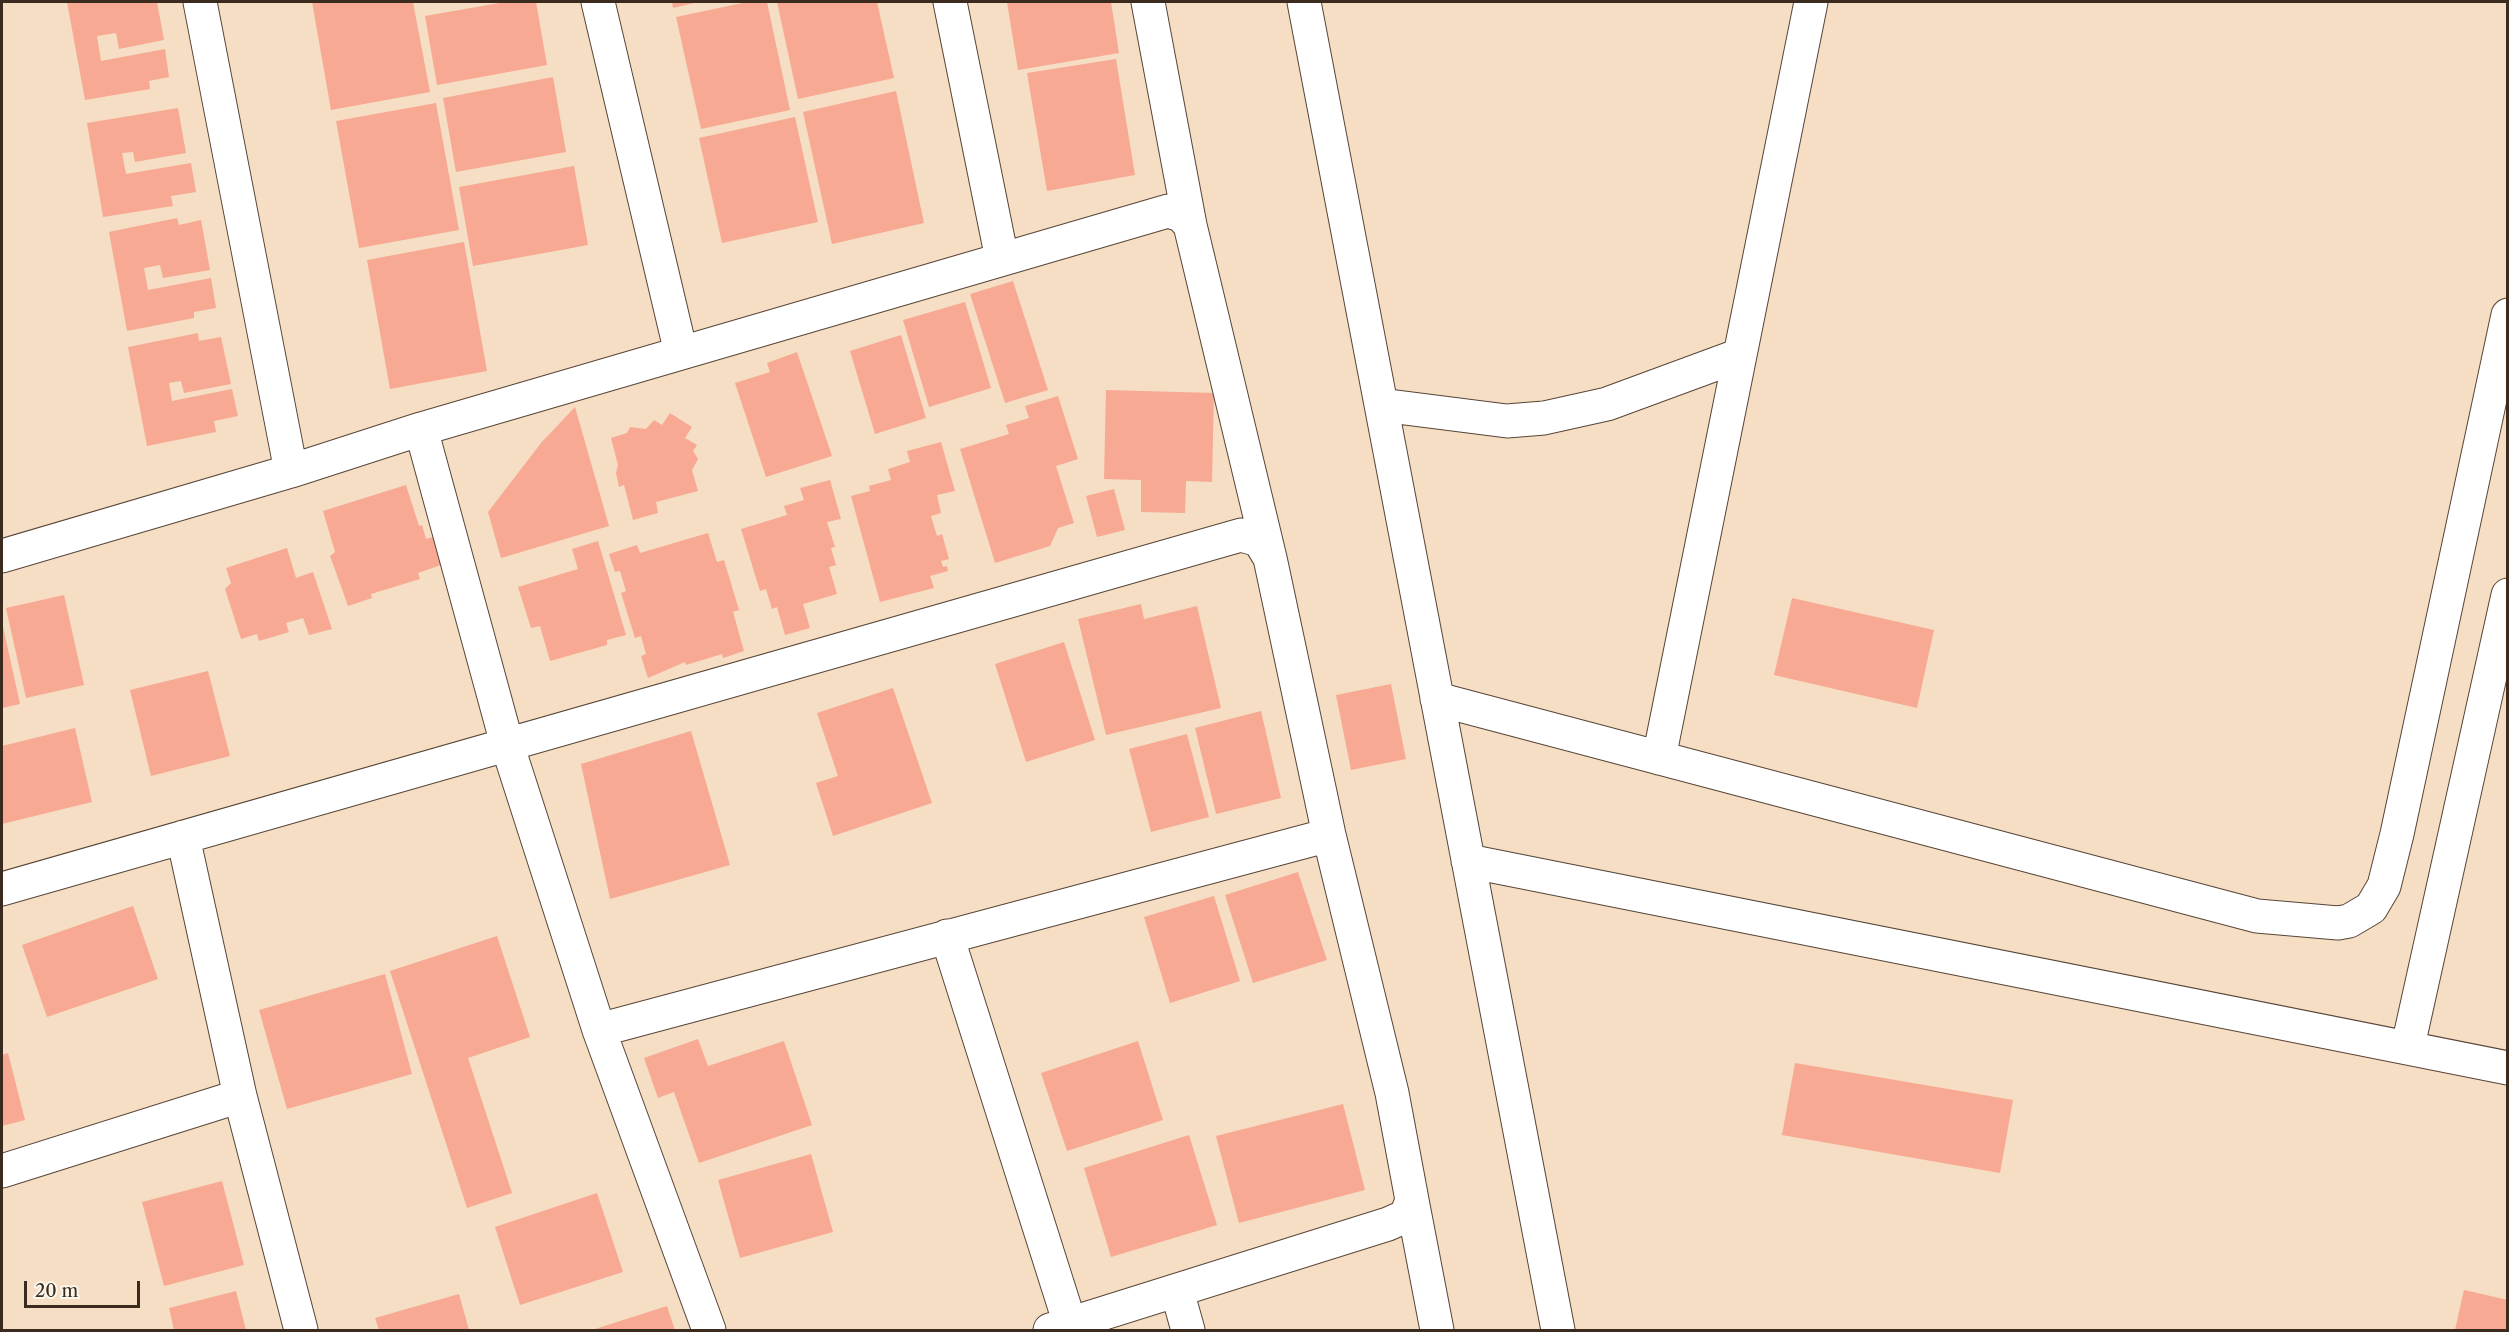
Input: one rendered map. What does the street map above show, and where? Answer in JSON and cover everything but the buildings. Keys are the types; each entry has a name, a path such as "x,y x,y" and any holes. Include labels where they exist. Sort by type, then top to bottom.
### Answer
{"street":[{"path":"200,2 291,471"},
{"path":"598,2 681,353"},
{"path":"950,2 1002,259"},
{"path":"1148,2 1190,225 1270,558 1329,835 1392,1093 1437,1330"},
{"path":"1304,2 1558,1330"},
{"path":"1659,758 1811,2"},
{"path":"2,556 291,471 421,429 1168,211 1182,215 1190,225"},
{"path":"1437,699 2257,915 2338,923 2349,921 2371,908 2384,886 2508,315"},
{"path":"1381,405 1507,420 1544,418 1607,404 1740,355"},
{"path":"421,429 507,744 599,1030 709,1330"},
{"path":"2,889 1241,535 1259,540 1270,558"},
{"path":"2408,1046 2508,596"},
{"path":"599,1030 1329,835"},
{"path":"183,837 240,1096 301,1330"},
{"path":"1468,861 2408,1046 2508,1068"},
{"path":"947,936 1060,1327 1388,1224 1406,1216 1412,1200"},
{"path":"2,1171 240,1096"},
{"path":"1177,1292 1188,1330"}]}
